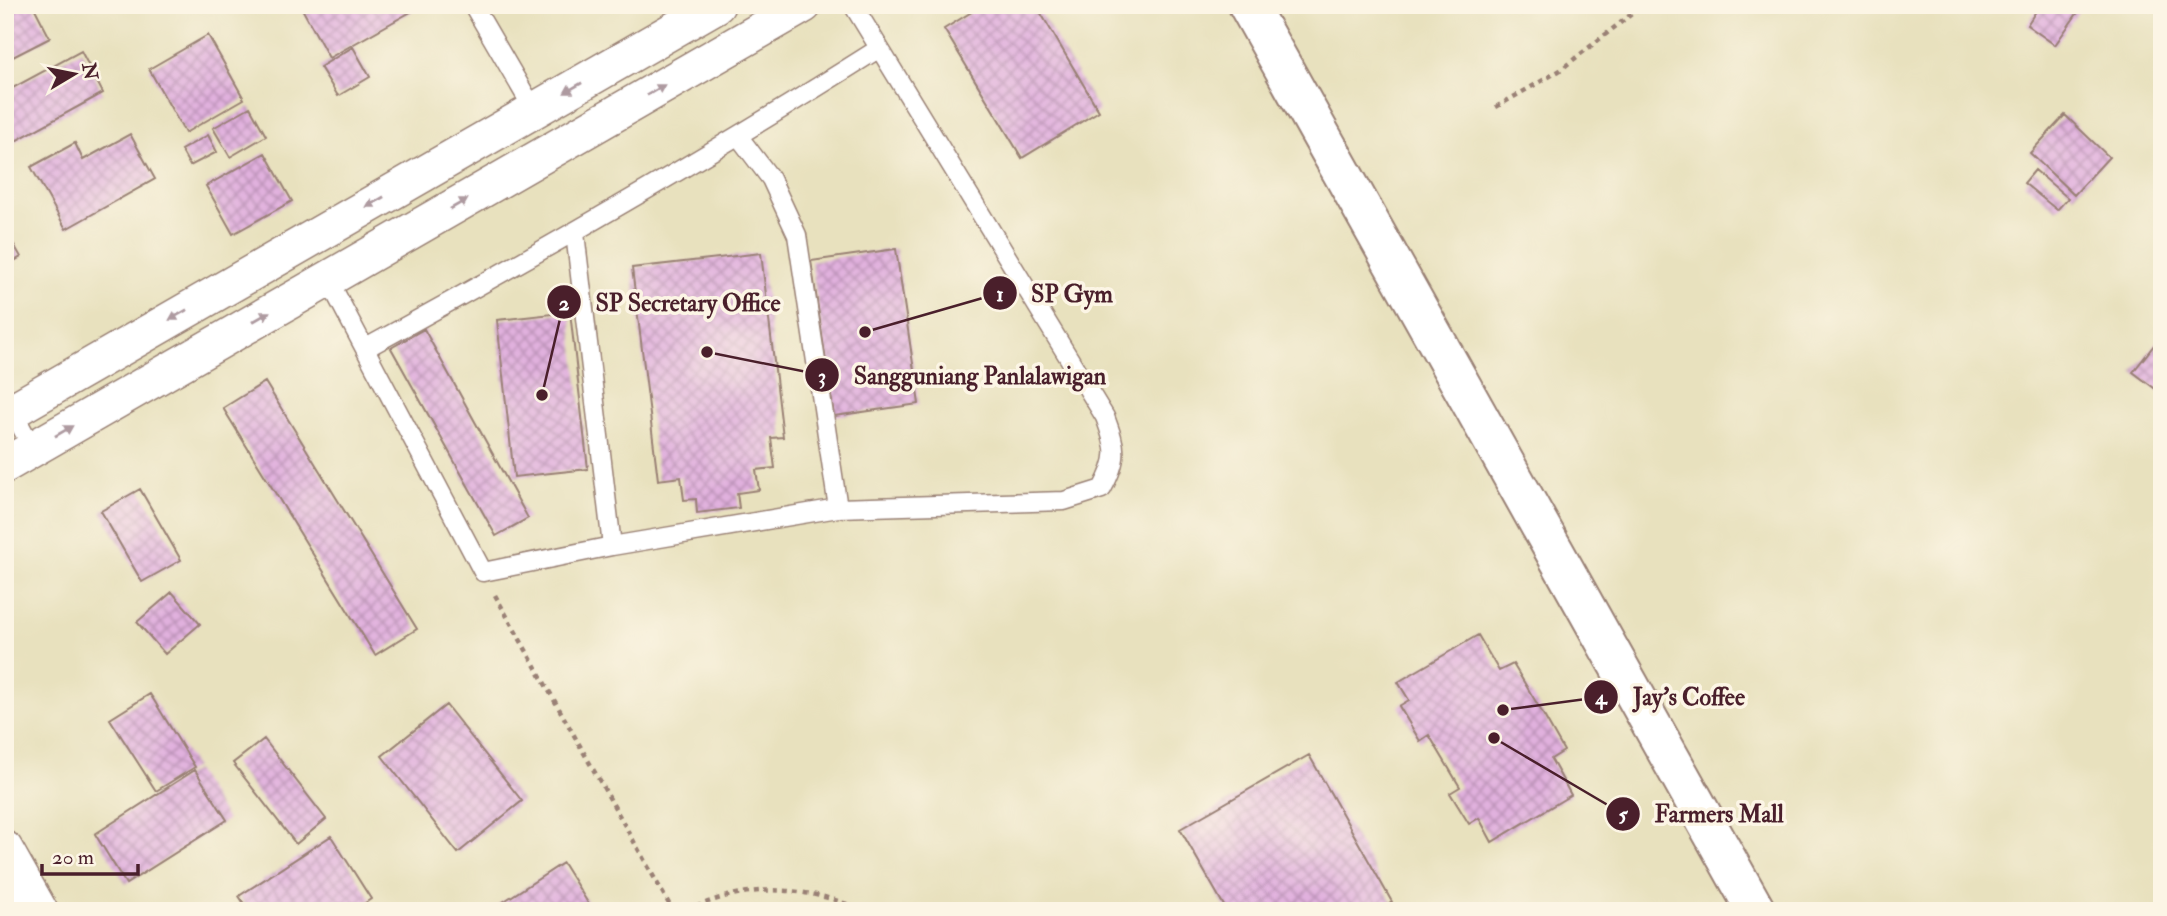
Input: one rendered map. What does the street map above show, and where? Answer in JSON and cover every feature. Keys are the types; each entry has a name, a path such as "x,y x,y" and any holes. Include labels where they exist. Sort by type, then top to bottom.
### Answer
{"main road":[{"path":"1225,5 1728,911"},
{"path":"1248,5 1756,911"}],"street":[{"path":"7,408 307,241 717,5"},
{"path":"19,457 804,5"},
{"path":"534,110 555,148"},
{"path":"307,241 328,279"},
{"path":"5,849 40,911"}],"lane":[{"path":"473,5 534,110"},
{"path":"328,279 483,572 838,508 1064,501 1102,489 1115,465 1115,444 1105,417 853,5"},
{"path":"366,348 575,233 739,137 878,49"},
{"path":"739,137 771,179 797,235 838,508"},
{"path":"575,233 612,547"},
{"path":"7,408 19,457"}],"path":[{"path":"1496,107 1559,71 1643,5"},
{"path":"483,572 673,911"},
{"path":"687,911 738,892 771,889 804,891 836,899 864,911"}],"building":[{"path":"5,5 33,5 50,38 5,61"},
{"path":"300,5 423,5 329,58"},
{"path":"983,5 1036,5 1099,111 1022,158 944,29"},
{"path":"2040,5 2083,5 2055,45 2027,25"},
{"path":"208,35 244,99 185,133 149,69"},
{"path":"353,47 370,77 338,96 320,67"},
{"path":"81,51 103,93 12,143 5,130 5,92"},
{"path":"250,107 266,136 230,157 213,128"},
{"path":"2065,115 2109,157 2074,195 2030,153"},
{"path":"130,134 155,179 66,229 31,167 75,143 83,160"},
{"path":"208,135 217,152 190,166 181,150"},
{"path":"265,153 292,201 233,234 206,186"},
{"path":"2035,170 2068,198 2057,210 2024,183"},
{"path":"5,229 21,257 5,266"},
{"path":"896,249 919,404 834,416 811,261"},
{"path":"761,253 783,437 771,438 775,468 756,470 759,490 737,493 739,508 697,513 696,499 684,500 681,477 658,480 632,268"},
{"path":"570,312 588,469 514,477 497,320"},
{"path":"424,329 528,518 496,536 391,348"},
{"path":"2162,335 2162,394 2133,372"},
{"path":"265,382 417,629 375,655 223,408"},
{"path":"140,489 181,560 142,582 101,511"},
{"path":"172,592 200,624 165,654 137,622"},
{"path":"1478,635 1499,671 1513,664 1539,707 1564,751 1551,759 1571,795 1492,842 1479,818 1469,824 1450,793 1460,787 1429,735 1420,741 1399,706 1409,700 1398,682"},
{"path":"150,694 195,767 156,791 110,719"},
{"path":"446,705 522,801 458,853 382,756"},
{"path":"264,739 326,819 296,844 233,763"},
{"path":"1309,755 1392,902 1377,911 1227,911 1180,829"},
{"path":"195,770 227,820 126,884 95,834"},
{"path":"331,836 371,899 353,911 249,911 239,896"},
{"path":"563,863 593,911 493,911 492,909"}],"place":[{"name":"SP Gym","path":"865,332"},
{"name":"Sangguniang Panlalawigan","path":"707,352"},
{"name":"SP Secretary Office","path":"542,395"},
{"name":"Jay's Coffee","path":"1503,710"},
{"name":"Farmers Mall","path":"1494,738"}]}
